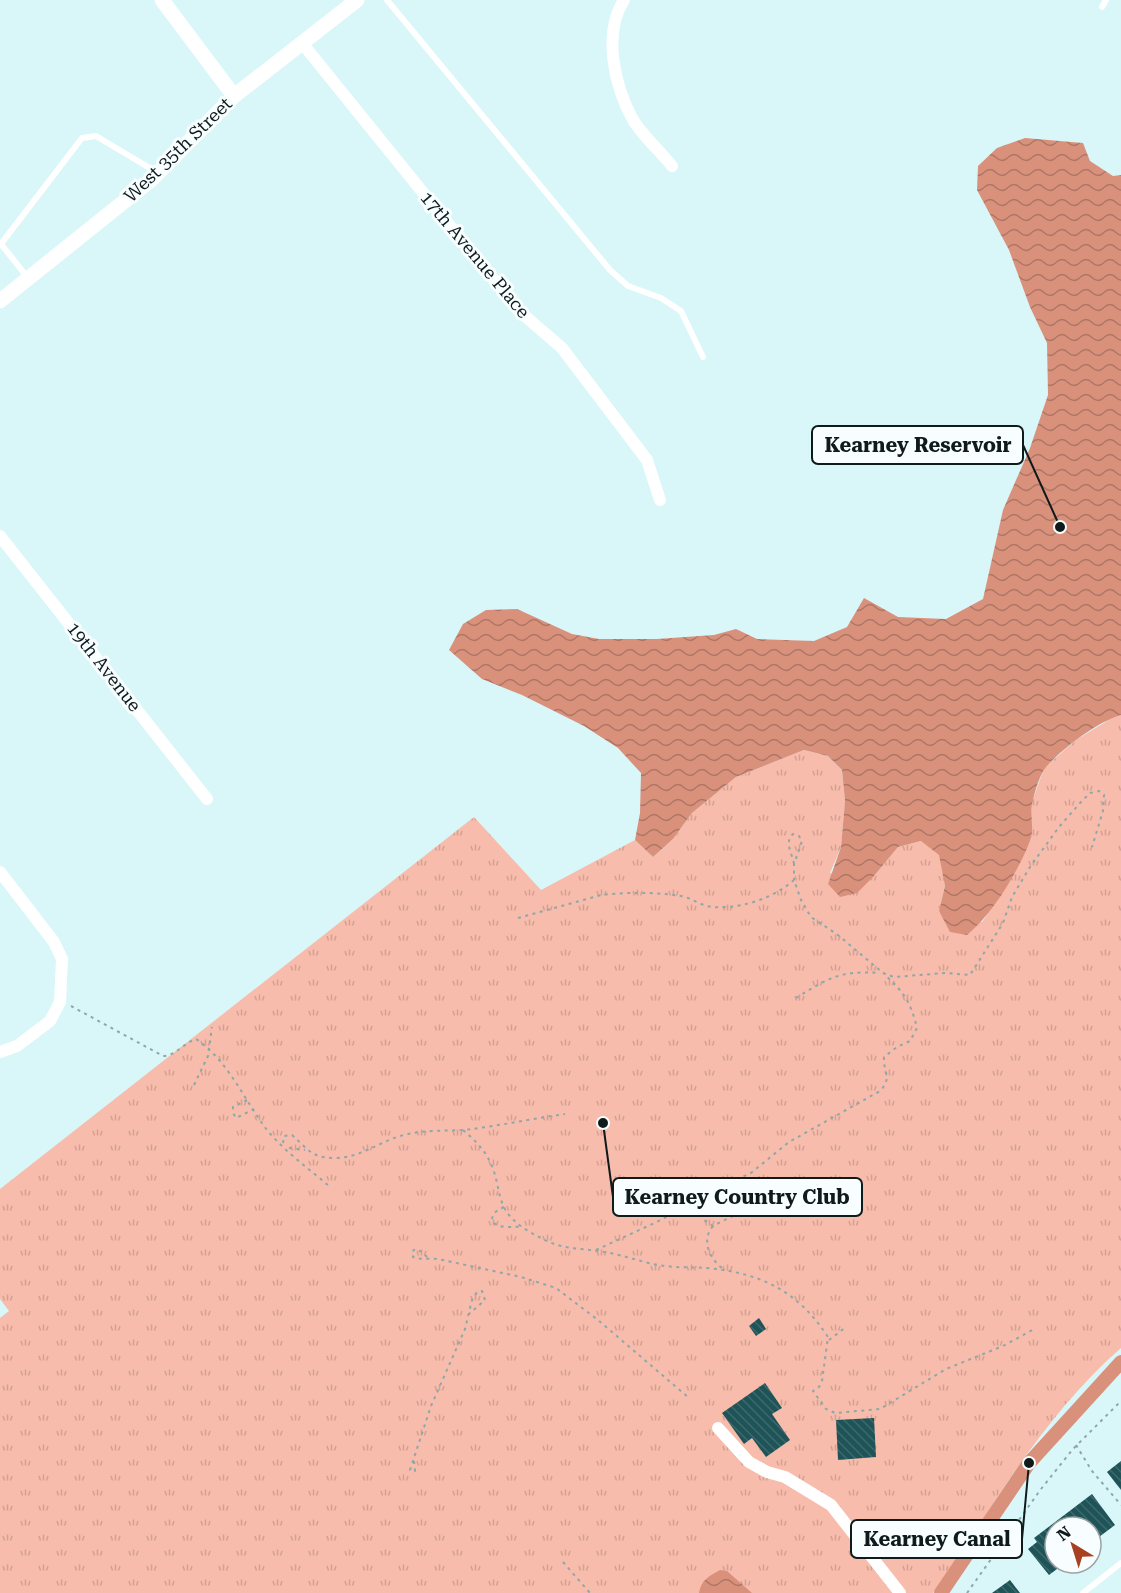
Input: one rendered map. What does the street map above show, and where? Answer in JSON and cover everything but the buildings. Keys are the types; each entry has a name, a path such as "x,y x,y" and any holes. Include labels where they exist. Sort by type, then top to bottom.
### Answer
{"street":[{"path":"162,0 234,96"},
{"name":"West 35th Street","path":"0,301 158,173 234,96 357,0"},
{"path":"624,0 614,31 612,56 617,81 634,121 672,166"},
{"name":"17th Avenue Place","path":"302,43 518,310 562,348 647,460 660,500"},
{"name":"19th Avenue","path":"0,536 207,799"},
{"path":"0,872 54,942 62,959 60,1002 50,1021 17,1046 0,1052"},
{"path":"718,1428 749,1462 767,1473 785,1478 831,1505 896,1592"}],"lane":[{"path":"387,0 610,270 628,286 661,298 681,311 703,357"},
{"path":"1102,7 1106,0"},
{"path":"28,278 1,244 82,138 96,136 158,173"},
{"path":"1083,1593 1121,1563"}],"path":[{"path":"796,998 826,979 846,973 883,974 894,977 945,973 970,975 1003,923 1012,897 1030,867 1080,803 1090,793 1099,791 1104,795 1103,811 1092,847"},
{"path":"593,1251 651,1225 705,1194 751,1173 789,1142 880,1091 886,1085 888,1074 884,1066 884,1057 910,1041 917,1028 908,999 900,988 838,935 811,917 801,900 794,880 794,864 788,843 793,834 799,836 802,841 794,864"},
{"path":"518,918 613,893 682,896 711,907 748,904 783,890 794,880"},
{"path":"71,1006 163,1056 169,1056 196,1039 209,1048 265,1127 329,1186"},
{"path":"194,1085 204,1066 212,1027"},
{"path":"247,1100 233,1107 236,1118 254,1109"},
{"path":"282,1144 291,1149 305,1150 333,1158 348,1157 364,1154 390,1139 409,1133 463,1130 565,1114"},
{"path":"463,1130 488,1157 504,1207 510,1217 543,1239 565,1248 618,1255 656,1265 724,1270 752,1275 779,1288 808,1310 828,1341 822,1380 819,1387 813,1391 826,1409 835,1413 880,1409 946,1369 1003,1346 1036,1328"},
{"path":"282,1144 284,1136 292,1135 305,1150"},
{"path":"724,1270 713,1259 706,1246 708,1232 713,1226 782,1196"},
{"path":"504,1207 496,1210 492,1216 492,1221 496,1226 522,1227"},
{"path":"713,1226 703,1219 704,1214 709,1211 770,1215 789,1211"},
{"path":"427,1257 415,1250 412,1252 413,1257 427,1257 521,1277 556,1288 569,1296 689,1398"},
{"path":"414,1461 431,1406 458,1349 472,1300 477,1292 482,1291 485,1300 469,1314"},
{"path":"828,1341 846,1327"},
{"path":"967,1593 1034,1498 1077,1445 1121,1401"},
{"path":"1077,1445 1092,1471 1121,1505"},
{"path":"563,1562 590,1593"}],"green space":[{"path":"1121,715 1121,1348 1073,1396 1030,1450 953,1568 933,1593 0,1593 0,1318 9,1311 0,1299 0,1189 474,817 541,890 635,840 653,857 673,839 692,813 736,777 804,750 828,756 842,770 845,801 841,847 830,873 874,876 898,847 921,841 940,852 945,886 939,912 982,922 1008,884 1031,839 1032,802 1044,768 1076,740"}],"water":[{"path":"1025,138 1083,143 1090,161 1113,176 1121,175 1121,715 1102,723 1081,737 1044,770 1033,800 1031,836 1025,853 995,905 967,935 950,932 939,911 945,886 939,855 921,841 898,847 857,893 840,897 828,884 841,847 845,801 842,770 828,756 804,750 736,777 692,813 673,839 653,857 635,840 640,813 641,773 618,748 584,726 522,695 482,679 449,650 463,624 486,610 517,609 572,634 599,639 657,639 714,635 736,629 757,639 814,641 847,627 864,598 898,617 946,619 983,599 1003,510 1030,448 1048,395 1047,343 1030,307 1009,250 977,190 978,166 997,148"},
{"path":"720,1570 727,1571 752,1593 699,1593 709,1576"}],"waterway":[{"path":"941,1593 1029,1463 1121,1362"}],"place":[{"name":"Kearney Reservoir","path":"1060,527"},
{"name":"Kearney Country Club","path":"603,1123"},
{"name":"Kearney Canal","path":"1029,1463"}]}
